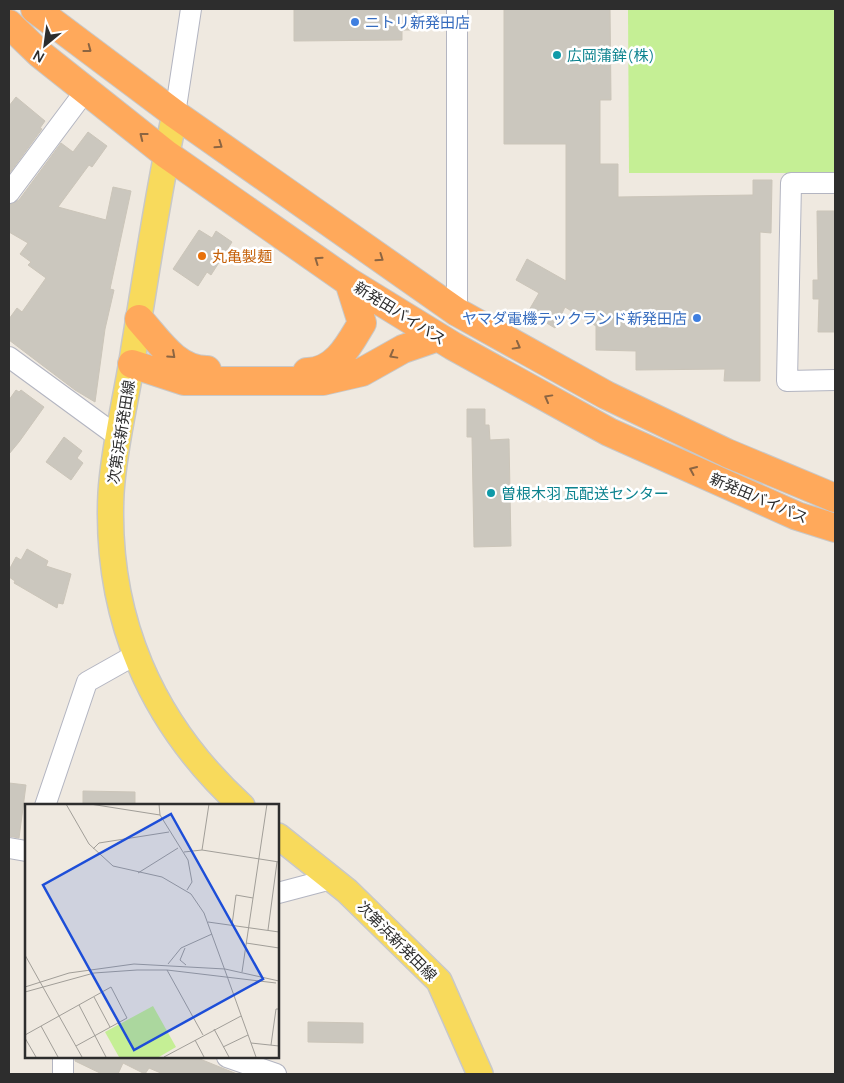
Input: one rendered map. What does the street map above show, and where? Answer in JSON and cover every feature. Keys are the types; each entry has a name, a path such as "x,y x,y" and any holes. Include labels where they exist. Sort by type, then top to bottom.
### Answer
{"highway":[{"name":"新発田バイパス","path":"35,9 175,114 457,312 606,395 727,453 835,498"},
{"name":"新発田バイパス","path":"9,24 40,54 166,154 349,282 438,337 609,432 797,516 835,528"},
{"path":"139,319 173,357 194,370 314,372 342,357 362,323 349,282"},
{"path":"132,364 184,380 323,381 362,372 403,349 438,337"}],"main road":[{"name":"次第浜新発田線","path":"175,114 166,154 132,364 117,436 111,493 111,535 116,585 125,626 135,655 157,701 177,732 224,789 240,804"},
{"name":"次第浜新発田線","path":"279,837 354,897 439,981 480,1074"}],"street":[{"path":"175,114 191,9"},
{"path":"457,9 457,312"},
{"path":"9,193 86,90"},
{"path":"835,183 791,183 787,380 835,380"},
{"path":"9,357 117,436"},
{"path":"46,804 87,682 135,655"},
{"path":"9,848 25,851"},
{"path":"279,893 331,879"},
{"path":"63,1074 64,1058"},
{"path":"231,1058 276,1074"}],"green space":[{"path":"628,9 835,9 835,173 629,173"}],"building":[{"name":"ニトリ新発田店","path":"294,9 417,9 417,30 402,30 402,40 294,41"},
{"path":"504,9 610,9 611,100 600,100 600,164 618,164 618,197 753,195 753,180 772,180 771,233 760,232 760,381 724,381 725,369 636,370 636,351 596,350 596,326 565,307 555,328 528,312 539,293 516,280 527,259 566,281 566,144 504,144"},
{"path":"16,97 45,121 40,128 42,129 9,174 9,106"},
{"path":"88,132 107,146 92,167 89,165 58,207 106,220 113,187 131,191 110,289 114,290 105,329 95,402 75,390 9,340 9,319 17,308 22,312 46,278 28,265 31,262 20,254 28,243 9,232 9,205 19,200 61,143 73,152"},
{"path":"817,211 835,211 835,332 818,332 819,299 813,299 813,280 818,280"},
{"name":"丸亀製麺","path":"199,230 212,238 216,231 232,242 211,275 207,272 198,286 173,269"},
{"path":"16,390 19,392 21,390 44,407 9,454 9,400"},
{"name":"曽根木羽 瓦配送センター","path":"467,409 485,409 485,425 489,425 490,440 509,439 511,546 474,547 472,437 467,437"},
{"path":"64,437 82,451 77,458 83,463 71,480 46,462"},
{"path":"27,549 48,561 46,566 71,574 63,604 58,603 57,608 14,583 15,581 9,577 9,570 16,557 21,560"},
{"path":"9,783 26,785 19,838 9,836"},
{"path":"83,791 135,792 135,804 83,804"},
{"path":"308,1022 363,1023 363,1043 308,1042"},
{"path":"75,1058 197,1058 237,1074 163,1074 149,1068 145,1074 123,1063 118,1074 102,1074 75,1061"}],"place":[{"name":"ニトリ新発田店","path":"355,22"},
{"name":"広岡蒲鉾(株)","path":"557,55"},
{"name":"丸亀製麺","path":"202,256"},
{"name":"ヤマダ電機テックランド新発田店","path":"697,318"},
{"name":"曽根木羽 瓦配送センター","path":"491,493"}]}
